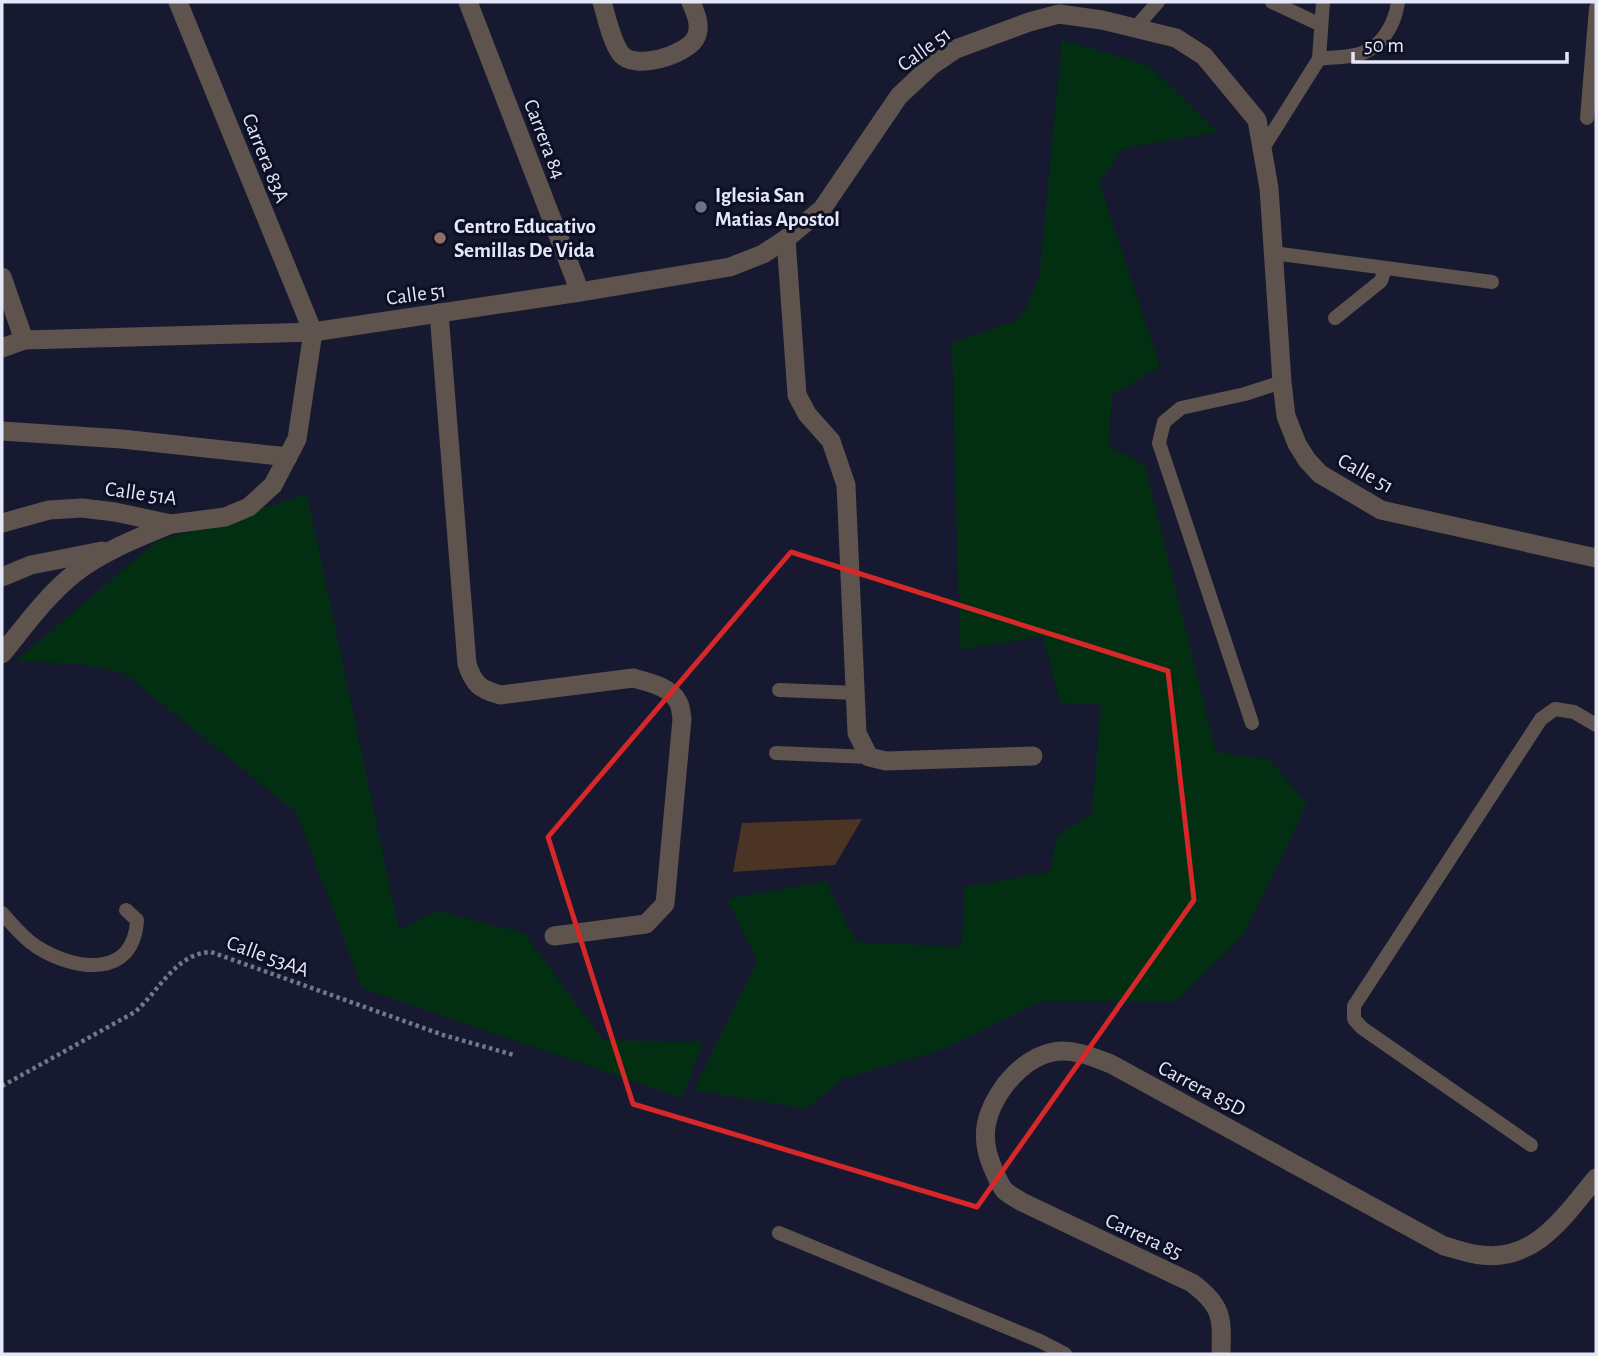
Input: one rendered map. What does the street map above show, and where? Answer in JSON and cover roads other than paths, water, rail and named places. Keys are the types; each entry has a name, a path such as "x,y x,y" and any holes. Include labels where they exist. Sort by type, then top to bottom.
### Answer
{"street":[{"name":"Carrera 83A","path":"178,2 313,332"},
{"name":"Carrera 84","path":"468,2 580,292"},
{"path":"601,2 619,51 625,58 642,63 689,47 696,37 698,27 698,16 691,2"},
{"name":"Calle 51","path":"2,348 24,340 313,332 730,267 764,254 822,209 900,96 931,66 956,49 1059,14 1136,27 1176,38 1204,56 1257,120 1269,188 1286,416 1297,444 1307,460 1321,474 1381,510 1596,558"},
{"path":"786,239 797,395 807,414 831,441 846,485 857,733 869,757 886,761 1033,756"},
{"path":"2,277 24,340"},
{"path":"439,313 467,664 473,681 485,691 500,695 634,678 653,683 667,691 678,701 682,719 665,904 646,924 554,936"},
{"name":"Calle 51A","path":"2,523 49,510 82,508 171,524 225,517 249,507 273,485 297,439 313,332"},
{"path":"2,431 122,439 288,457"},
{"path":"2,654 44,602 75,573 114,548 171,524"},
{"path":"2,577 31,565 114,548"},
{"name":"Carrera 85D","path":"1004,1190 994,1172 984,1141 985,1121 995,1100 1018,1070 1033,1059 1053,1052 1069,1051 1111,1064 1444,1246 1482,1255 1523,1251 1542,1240 1596,1178"},
{"name":"Carrera 85","path":"1004,1190 1022,1202 1192,1283 1209,1295 1219,1309 1222,1324 1221,1354"}],"lane":[{"path":"1136,27 1157,2"},
{"path":"1272,2 1321,25"},
{"path":"1263,148 1319,59 1323,2"},
{"path":"1319,59 1360,54 1374,47 1392,26 1398,2"},
{"path":"1587,118 1596,8"},
{"path":"1273,253 1492,282"},
{"path":"1335,318 1381,281 1385,268"},
{"path":"1252,723 1159,443 1164,422 1181,408 1245,394 1282,382"},
{"path":"779,690 857,694"},
{"path":"1531,1145 1362,1028 1354,1019 1354,1006 1541,719 1555,709 1574,712 1596,725"},
{"path":"776,753 869,757"},
{"path":"2,913 38,948 81,964 102,966 118,960 130,948 136,935 137,920 126,910"},
{"path":"779,1233 1040,1341 1065,1354"}],"place":[{"name":"Iglesia San Matias Apostol","path":"701,207"},
{"name":"Centro Educativo Semillas De Vida","path":"440,238"}]}
